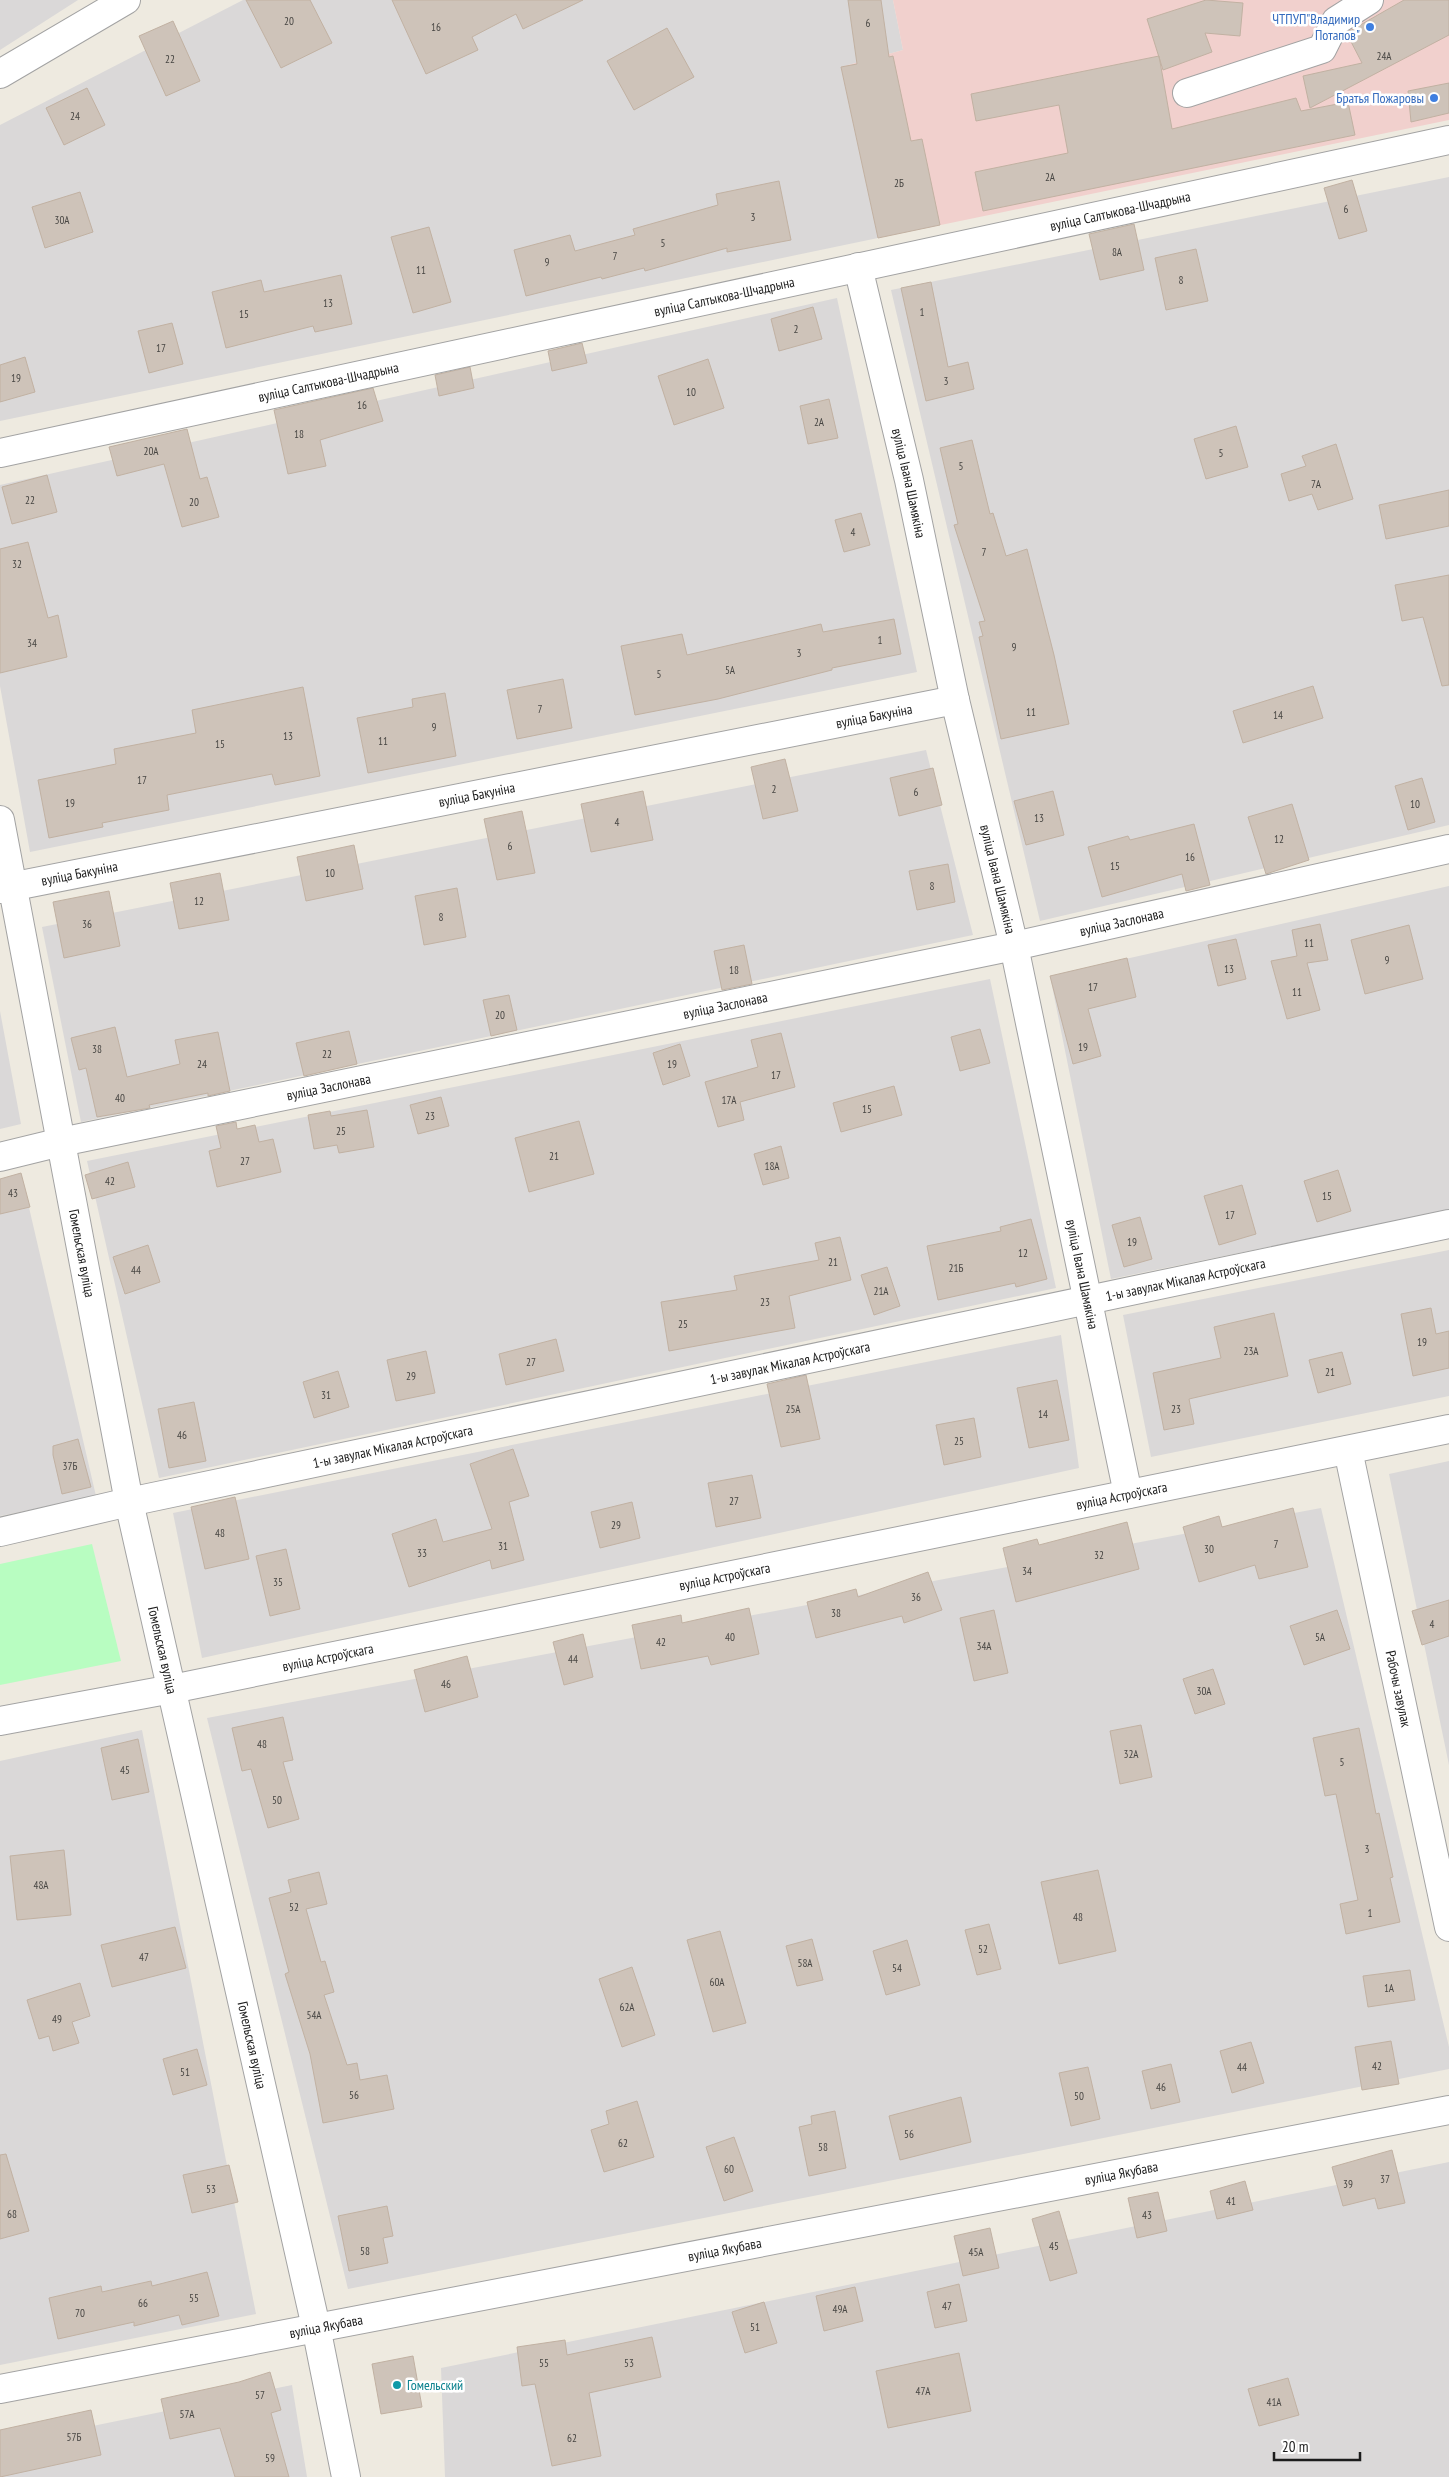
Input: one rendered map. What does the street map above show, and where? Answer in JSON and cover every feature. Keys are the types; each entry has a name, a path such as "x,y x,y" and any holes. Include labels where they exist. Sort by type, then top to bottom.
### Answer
{"street":[{"path":"0,74 126,0"},
{"path":"1187,93 1322,49 1334,11 1369,0"},
{"name":"вуліца Салтыкова-Шчадрына","path":"0,454 1449,140"},
{"name":"вуліца Івана Шамякіна","path":"858,267 909,480 955,700 1014,946 1128,1494"},
{"name":"вуліца Бакуніна","path":"7,888 955,700"},
{"name":"Гомельская вуліца","path":"0,820 7,888 61,1142 129,1502 316,2327 346,2477"},
{"name":"вуліца Заслонава","path":"0,1157 61,1142 1014,946 1449,849"},
{"name":"1-ы завулак Мікалая Астроўскага","path":"129,1502 1449,1224"},
{"name":"вуліца Астроўскага","path":"0,1721 172,1689 1449,1429"},
{"name":"Рабочы завулак","path":"1348,1450 1449,1927"},
{"path":"0,1532 129,1502"},
{"name":"вуліца Якубава","path":"0,2389 1449,2110"}],"shaded area":[{"path":"0,0 78,0 0,50"},
{"path":"243,0 893,0 903,50 841,67 878,238 0,421 0,125"},
{"path":"893,0 1449,0 1449,120 878,238 841,67 903,50"},
{"path":"1449,177 1449,825 1040,921 891,290"},
{"path":"837,298 917,672 30,852 0,686 0,485"},
{"path":"926,750 973,935 81,1122 42,927"},
{"path":"1449,886 1449,1210 1111,1279 1050,976"},
{"path":"990,979 1056,1288 159,1478 87,1161"},
{"path":"0,1011 21,1124 0,1129"},
{"path":"21,1173 96,1496 0,1516 0,1179"},
{"path":"1449,1250 1449,1396 1151,1457 1123,1315"},
{"path":"1061,1335 1079,1468 202,1658 173,1513"},
{"path":"1449,1461 1449,1765 1389,1474"},
{"path":"1321,1508 1449,2047 1449,2069 348,2289 207,1718"},
{"path":"142,1730 256,2314 0,2365 0,1761"},
{"path":"1449,2162 1449,2477 445,2477 441,2368"},
{"path":"292,2385 307,2477 0,2477 0,2445"}],"green space":[{"path":"92,1544 121,1661 0,1685 0,1564"}],"building":[{"path":"246,0 310,0 332,43 281,68"},
{"path":"392,0 583,0 523,29 516,14 472,37 478,50 426,74"},
{"path":"848,0 881,0 889,57 893,56 911,141 922,139 940,225 878,238 841,67 857,64"},
{"path":"1206,0 1243,3 1240,36 1205,33 1212,52 1163,70 1147,19"},
{"path":"1404,0 1449,0 1449,35 1310,108 1303,76 1362,63 1347,34 1348,32"},
{"path":"173,21 200,81 166,96 139,36"},
{"path":"667,28 694,77 634,110 607,61"},
{"path":"1159,56 1172,129 1296,98 1301,111 1348,102 1355,135 983,211 975,172 1068,153 1059,105 976,121 971,94"},
{"path":"1449,83 1449,113 1411,122 1408,91"},
{"path":"87,88 105,125 64,145 46,108"},
{"path":"1352,180 1367,231 1339,239 1324,188"},
{"path":"779,181 791,240 727,252 727,248 645,271 644,268 602,279 601,277 526,296 514,250 570,235 575,251 635,235 633,229 718,205 716,194"},
{"path":"80,192 93,232 45,248 32,207"},
{"path":"1134,224 1144,270 1100,280 1089,234"},
{"path":"429,227 451,302 413,313 391,237"},
{"path":"1196,249 1208,301 1166,310 1155,258"},
{"path":"341,275 352,324 315,332 313,326 226,348 212,292 261,280 264,292"},
{"path":"931,282 948,367 968,362 974,389 926,401 901,288"},
{"path":"813,307 822,339 779,351 771,319"},
{"path":"172,323 183,364 149,373 138,331"},
{"path":"582,343 587,363 552,371 548,351"},
{"path":"25,357 35,392 0,402 0,365"},
{"path":"708,359 724,408 674,425 658,376"},
{"path":"470,367 474,388 439,396 435,375"},
{"path":"373,388 383,421 320,440 326,466 288,474 274,410"},
{"path":"829,399 838,438 808,444 800,406"},
{"path":"1236,426 1248,467 1206,479 1194,439"},
{"path":"187,429 200,479 207,477 219,517 182,527 164,464 117,476 109,447"},
{"path":"972,440 990,514 993,513 1006,556 1027,549 1054,655 1069,724 1001,739 979,637 983,636 979,622 985,621 954,525 958,524 940,448"},
{"path":"1336,444 1353,499 1318,510 1312,494 1289,501 1281,474 1306,466 1302,456"},
{"path":"47,475 57,512 12,524 2,487"},
{"path":"1449,490 1449,526 1386,539 1379,505"},
{"path":"861,513 870,545 844,552 835,520"},
{"path":"28,542 48,618 58,615 67,657 0,673 0,549"},
{"path":"1449,575 1449,685 1442,686 1423,617 1402,621 1395,585"},
{"path":"894,619 901,654 832,668 832,670 718,699 635,715 621,646 682,634 687,655 821,624 823,632"},
{"path":"563,679 572,728 517,739 507,690"},
{"path":"1313,686 1323,718 1243,743 1233,711"},
{"path":"303,687 320,776 275,785 272,774 167,795 169,810 102,823 103,827 49,838 38,780 116,764 114,749 196,733 192,710"},
{"path":"445,693 456,756 368,773 357,718 413,707 412,699"},
{"path":"785,759 798,811 763,819 751,767"},
{"path":"933,768 942,805 899,816 890,778"},
{"path":"1422,778 1435,822 1408,830 1395,786"},
{"path":"643,791 653,840 591,852 581,804"},
{"path":"1053,791 1064,835 1026,845 1014,801"},
{"path":"1292,804 1309,860 1266,874 1248,817"},
{"path":"522,811 535,873 497,880 484,819"},
{"path":"1194,824 1210,885 1186,891 1182,874 1102,897 1088,847 1128,836 1130,840"},
{"path":"354,845 363,889 306,901 297,857"},
{"path":"948,864 955,902 917,910 909,871"},
{"path":"220,873 229,920 179,929 170,883"},
{"path":"457,888 466,937 424,945 415,896"},
{"path":"109,891 120,946 64,958 53,902"},
{"path":"1320,924 1328,960 1307,963 1320,1010 1287,1019 1271,961 1297,956 1292,930"},
{"path":"1409,925 1423,979 1365,994 1351,940"},
{"path":"1236,939 1246,979 1218,986 1208,945"},
{"path":"744,945 752,984 722,990 714,951"},
{"path":"1127,958 1136,997 1088,1009 1101,1056 1073,1064 1050,976"},
{"path":"509,995 517,1030 491,1036 483,1000"},
{"path":"115,1027 127,1077 180,1064 175,1040 218,1032 230,1091 208,1096 208,1093 149,1105 150,1108 97,1117 86,1068 79,1070 71,1038"},
{"path":"980,1029 990,1063 960,1071 951,1037"},
{"path":"349,1031 357,1064 304,1076 296,1043"},
{"path":"781,1033 795,1087 740,1102 744,1120 718,1127 705,1082 758,1067 751,1040"},
{"path":"680,1044 690,1076 663,1085 653,1053"},
{"path":"894,1086 902,1115 841,1132 833,1103"},
{"path":"441,1097 449,1126 418,1134 410,1105"},
{"path":"367,1110 374,1147 339,1153 337,1145 314,1149 308,1115 330,1111 331,1116"},
{"path":"579,1121 594,1174 529,1192 515,1138"},
{"path":"236,1122 237,1129 255,1125 259,1142 273,1139 281,1172 217,1187 209,1151 221,1148 216,1126"},
{"path":"781,1146 789,1178 763,1185 754,1154"},
{"path":"128,1162 135,1187 92,1199 85,1175"},
{"path":"1338,1170 1351,1211 1317,1222 1304,1181"},
{"path":"21,1173 30,1207 0,1214 0,1179"},
{"path":"1242,1185 1256,1234 1219,1245 1204,1196"},
{"path":"1140,1217 1152,1259 1124,1267 1112,1225"},
{"path":"1031,1219 1047,1279 1016,1287 1015,1283 938,1300 927,1246 1001,1231 1000,1227"},
{"path":"840,1237 851,1280 789,1296 795,1328 669,1351 661,1302 737,1290 734,1276 819,1260 815,1243"},
{"path":"148,1245 160,1282 125,1294 113,1257"},
{"path":"887,1267 900,1306 874,1315 861,1275"},
{"path":"1431,1308 1436,1334 1449,1331 1449,1368 1413,1376 1401,1314"},
{"path":"1274,1313 1288,1376 1189,1399 1194,1424 1164,1430 1153,1373 1221,1358 1214,1327"},
{"path":"556,1339 564,1371 506,1385 499,1354"},
{"path":"426,1351 435,1393 396,1401 387,1360"},
{"path":"1342,1352 1351,1384 1318,1393 1309,1360"},
{"path":"338,1371 349,1407 314,1418 303,1382"},
{"path":"806,1375 820,1439 781,1447 767,1384"},
{"path":"1057,1380 1069,1440 1029,1448 1017,1388"},
{"path":"194,1402 206,1461 169,1468 158,1409"},
{"path":"974,1418 981,1457 944,1465 936,1425"},
{"path":"78,1439 91,1487 62,1494 53,1455 53,1446"},
{"path":"513,1449 529,1496 509,1502 524,1560 492,1569 490,1560 409,1587 392,1534 436,1519 443,1542 492,1529 470,1464"},
{"path":"752,1475 761,1518 716,1527 708,1483"},
{"path":"235,1497 249,1559 205,1569 191,1507"},
{"path":"632,1502 640,1538 600,1548 591,1512"},
{"path":"1293,1508 1308,1567 1259,1579 1255,1565 1199,1582 1183,1527 1219,1516 1222,1527"},
{"path":"1127,1522 1139,1569 1016,1602 1003,1548 1037,1539 1039,1545"},
{"path":"286,1549 300,1609 270,1616 256,1556"},
{"path":"928,1572 942,1610 904,1623 902,1616 816,1638 807,1602 856,1589 858,1597"},
{"path":"1449,1600 1449,1636 1422,1645 1412,1611"},
{"path":"749,1608 759,1654 711,1665 708,1656 641,1669 632,1625 681,1615 682,1623"},
{"path":"994,1610 1008,1673 974,1681 960,1618"},
{"path":"1337,1610 1350,1649 1304,1665 1290,1626"},
{"path":"583,1634 593,1677 564,1685 553,1642"},
{"path":"467,1656 478,1697 425,1712 414,1670"},
{"path":"1213,1669 1225,1704 1195,1714 1183,1679"},
{"path":"283,1717 293,1760 283,1762 299,1819 268,1828 251,1769 242,1771 232,1728"},
{"path":"1141,1725 1152,1777 1120,1784 1110,1731"},
{"path":"1359,1728 1376,1814 1379,1813 1393,1877 1390,1878 1400,1922 1346,1934 1340,1904 1358,1900 1336,1794 1325,1796 1313,1738"},
{"path":"138,1739 149,1792 112,1800 101,1748"},
{"path":"64,1850 71,1915 17,1920 10,1856"},
{"path":"1098,1870 1116,1951 1059,1964 1041,1882"},
{"path":"319,1872 327,1904 306,1909 321,1962 325,1961 334,1992 324,1995 347,2065 357,2063 360,2080 387,2075 394,2109 323,2123 310,2054 285,1974 289,1972 269,1898 291,1892 288,1880"},
{"path":"989,1924 1001,1969 977,1975 965,1930"},
{"path":"175,1927 186,1968 112,1987 101,1945"},
{"path":"720,1931 746,2023 713,2032 687,1940"},
{"path":"812,1939 823,1980 797,1986 786,1946"},
{"path":"907,1940 920,1985 886,1995 873,1951"},
{"path":"632,1967 655,2035 622,2047 599,1979"},
{"path":"1410,1970 1415,2000 1368,2007 1363,1976"},
{"path":"80,1983 90,2016 72,2022 79,2043 53,2051 49,2036 39,2039 27,2000"},
{"path":"1391,2041 1399,2084 1362,2090 1355,2047"},
{"path":"1251,2042 1264,2083 1232,2093 1220,2051"},
{"path":"197,2049 207,2085 173,2095 163,2059"},
{"path":"1171,2064 1180,2102 1151,2109 1142,2071"},
{"path":"1088,2067 1100,2119 1071,2126 1059,2073"},
{"path":"961,2097 971,2142 900,2160 889,2116"},
{"path":"637,2101 654,2157 604,2172 591,2130 609,2124 606,2111"},
{"path":"835,2111 846,2168 809,2176 799,2127 812,2124 811,2116"},
{"path":"734,2137 753,2191 724,2201 706,2147"},
{"path":"1392,2150 1405,2203 1378,2209 1375,2198 1343,2206 1332,2167"},
{"path":"6,2154 29,2231 0,2239 0,2155"},
{"path":"229,2165 238,2202 192,2213 183,2175"},
{"path":"1245,2181 1253,2210 1217,2219 1210,2191"},
{"path":"1158,2192 1167,2231 1137,2238 1128,2198"},
{"path":"387,2206 393,2236 383,2238 388,2263 349,2271 338,2216"},
{"path":"1059,2211 1077,2273 1050,2281 1032,2219"},
{"path":"990,2228 999,2268 963,2276 954,2236"},
{"path":"207,2272 219,2316 182,2325 179,2315 134,2326 134,2322 58,2339 49,2298 101,2286 102,2292 151,2281 152,2286"},
{"path":"959,2284 967,2321 935,2328 927,2292"},
{"path":"855,2287 863,2321 824,2331 816,2296"},
{"path":"764,2302 777,2343 745,2353 732,2312"},
{"path":"652,2337 661,2377 589,2393 601,2456 552,2466 535,2384 522,2386 517,2347 565,2340 567,2355"},
{"path":"959,2353 971,2411 888,2428 876,2371"},
{"name":"Гомельский","path":"413,2356 422,2407 381,2414 372,2364"},
{"path":"270,2372 281,2410 271,2413 289,2477 235,2477 220,2428 170,2439 161,2399 239,2382"},
{"path":"1288,2378 1299,2415 1259,2426 1248,2389"},
{"path":"91,2410 101,2455 0,2477 0,2430"}],"place":[{"name":"ЧТПУП\"Владимир Потапов\"","path":"1370,27"},
{"name":"Братья Пожаровы","path":"1434,98"},
{"name":"Гомельский","path":"397,2385"}]}
